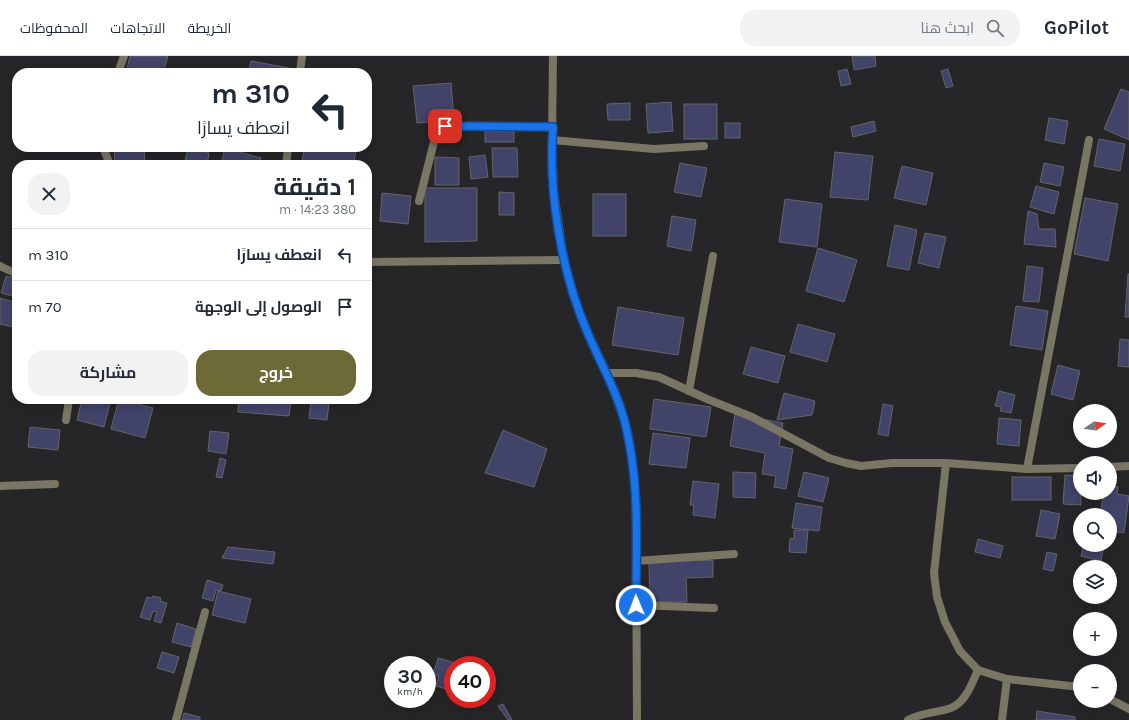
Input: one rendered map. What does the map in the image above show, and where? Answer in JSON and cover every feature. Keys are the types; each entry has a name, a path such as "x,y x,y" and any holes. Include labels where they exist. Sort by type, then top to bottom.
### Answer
{"street":[{"path":"120,68 124,56"},
{"path":"301,68 302,56"},
{"path":"553,56 552,140 554,192 564,260 574,299 607,374 626,426 634,471 637,720"},
{"path":"419,201 436,134 439,129 445,126 553,127"},
{"path":"552,140 654,149 704,146"},
{"path":"1027,469 1089,140"},
{"path":"689,391 714,256"},
{"path":"372,262 564,260"},
{"path":"0,266 12,272"},
{"path":"607,374 636,373 659,377 689,391 752,416 829,458 846,463 861,466 892,463 946,463 1027,469 1073,468"},
{"path":"66,420 69,404"},
{"path":"946,463 934,573 937,597 945,622 960,651 978,670 1007,679 1073,686"},
{"path":"1117,467 1129,466"},
{"path":"0,486 55,484"},
{"path":"636,561 734,554"},
{"path":"636,605 714,608"},
{"path":"176,720 205,612"},
{"path":"908,720 918,714 951,708 959,703 970,688 978,670"},
{"path":"1002,720 1007,679"},
{"path":"1117,703 1129,710"}],"building":[{"path":"130,56 168,56 164,68 127,68"},
{"path":"852,56 875,56 876,66 854,70"},
{"path":"251,61 289,68 249,68"},
{"path":"847,69 851,84 841,86 838,71"},
{"path":"948,69 953,86 946,88 941,71"},
{"path":"451,83 454,120 417,123 413,86"},
{"path":"1121,89 1129,92 1129,140 1104,129"},
{"path":"671,102 673,131 648,133 646,104"},
{"path":"630,103 630,120 608,120 607,104"},
{"path":"684,104 717,104 717,139 684,139"},
{"path":"1049,118 1068,121 1064,144 1045,140"},
{"path":"874,121 876,131 853,137 851,127"},
{"path":"725,123 740,123 740,138 725,138"},
{"path":"485,131 514,131 514,142 485,142"},
{"path":"1099,139 1125,144 1120,171 1094,166"},
{"path":"492,148 517,148 518,177 493,177"},
{"path":"114,152 144,152 145,160 115,160"},
{"path":"187,152 209,153 208,160 185,160"},
{"path":"224,152 239,152 261,158 260,160 222,160"},
{"path":"304,152 356,152 354,160 302,160"},
{"path":"835,152 873,156 868,200 830,197"},
{"path":"485,155 488,177 471,179 469,157"},
{"path":"435,157 459,158 459,185 435,185"},
{"path":"680,163 707,168 701,197 674,192"},
{"path":"1044,163 1064,167 1060,186 1040,182"},
{"path":"902,166 933,173 926,205 894,198"},
{"path":"1036,186 1059,192 1054,214 1030,207"},
{"path":"425,188 477,188 477,241 425,242"},
{"path":"499,192 514,193 514,215 499,215"},
{"path":"382,193 411,196 408,224 380,221"},
{"path":"593,194 626,194 626,236 593,236"},
{"path":"1085,198 1118,204 1108,261 1074,254"},
{"path":"785,199 822,204 817,247 779,242"},
{"path":"1028,211 1037,214 1039,229 1055,229 1056,247 1024,244"},
{"path":"672,216 696,220 691,251 667,246"},
{"path":"895,225 917,230 909,270 887,266"},
{"path":"925,233 946,237 939,268 918,263"},
{"path":"818,248 857,260 844,302 806,291"},
{"path":"1027,266 1043,268 1039,302 1023,301"},
{"path":"1128,274 1129,317 1125,317"},
{"path":"6,276 12,278 12,296 1,293"},
{"path":"0,298 12,302 12,327 0,324"},
{"path":"1016,306 1048,311 1042,350 1010,345"},
{"path":"618,307 684,318 678,355 612,345"},
{"path":"798,324 835,334 827,362 790,352"},
{"path":"1120,339 1129,340 1129,367 1118,366"},
{"path":"751,347 785,356 778,383 743,374"},
{"path":"1058,365 1080,371 1073,400 1051,394"},
{"path":"999,391 1015,395 1011,413 1000,411 1001,407 995,406"},
{"path":"784,393 815,401 812,415 777,420"},
{"path":"654,399 711,407 706,437 650,429"},
{"path":"81,404 110,404 104,427 77,420"},
{"path":"118,404 138,404 153,408 145,438 111,429"},
{"path":"239,404 291,404 289,416 238,412"},
{"path":"311,404 329,404 327,420 309,418"},
{"path":"883,404 893,406 888,436 878,434"},
{"path":"735,414 783,423 779,446 793,449 786,489 774,487 776,476 762,474 765,453 730,446"},
{"path":"999,418 1021,420 1019,446 997,444"},
{"path":"30,427 60,430 58,450 28,447"},
{"path":"503,430 547,449 534,487 485,473"},
{"path":"210,431 229,433 226,454 208,451"},
{"path":"653,433 690,438 686,468 649,464"},
{"path":"220,458 226,460 222,478 216,477"},
{"path":"733,472 756,473 755,498 733,497"},
{"path":"804,472 829,478 823,502 798,496"},
{"path":"1065,475 1073,476 1073,500 1081,500 1081,505 1063,504"},
{"path":"1012,477 1051,477 1051,500 1012,500"},
{"path":"693,481 719,484 715,518 693,515 694,505 690,505"},
{"path":"1117,494 1129,496 1124,533 1117,532 1117,508 1101,508 1103,500 1117,500"},
{"path":"796,503 822,507 819,531 792,528"},
{"path":"1041,510 1060,514 1055,539 1036,536"},
{"path":"794,530 808,530 806,553 789,552 790,538 794,539"},
{"path":"978,539 1003,546 1000,558 975,552"},
{"path":"228,547 275,552 273,564 222,558"},
{"path":"1047,552 1057,554 1053,571 1043,569"},
{"path":"1082,552 1103,552 1101,560 1081,556"},
{"path":"713,560 713,577 686,578 687,602 650,602 649,562"},
{"path":"207,580 223,585 221,591 216,590 213,601 202,598"},
{"path":"218,591 251,599 245,623 212,615"},
{"path":"153,596 161,598 160,601 167,603 161,623 154,621 157,612 153,611 150,620 140,617 147,597 152,598"},
{"path":"177,623 196,629 191,647 172,642"},
{"path":"162,652 179,657 174,673 157,668"},
{"path":"438,658 444,660 444,688 436,686 439,676 436,676 436,665"},
{"path":"503,704 512,720 508,720 498,706"},
{"path":"1037,711 1075,717 1075,720 1036,720"},
{"path":"184,713 200,717 200,720 182,720"}],"route":[{"path":"445,126 483,125 553,127 554,192 564,260 572,292 586,329 607,374 626,426 634,471 636,512 636,605"}]}
